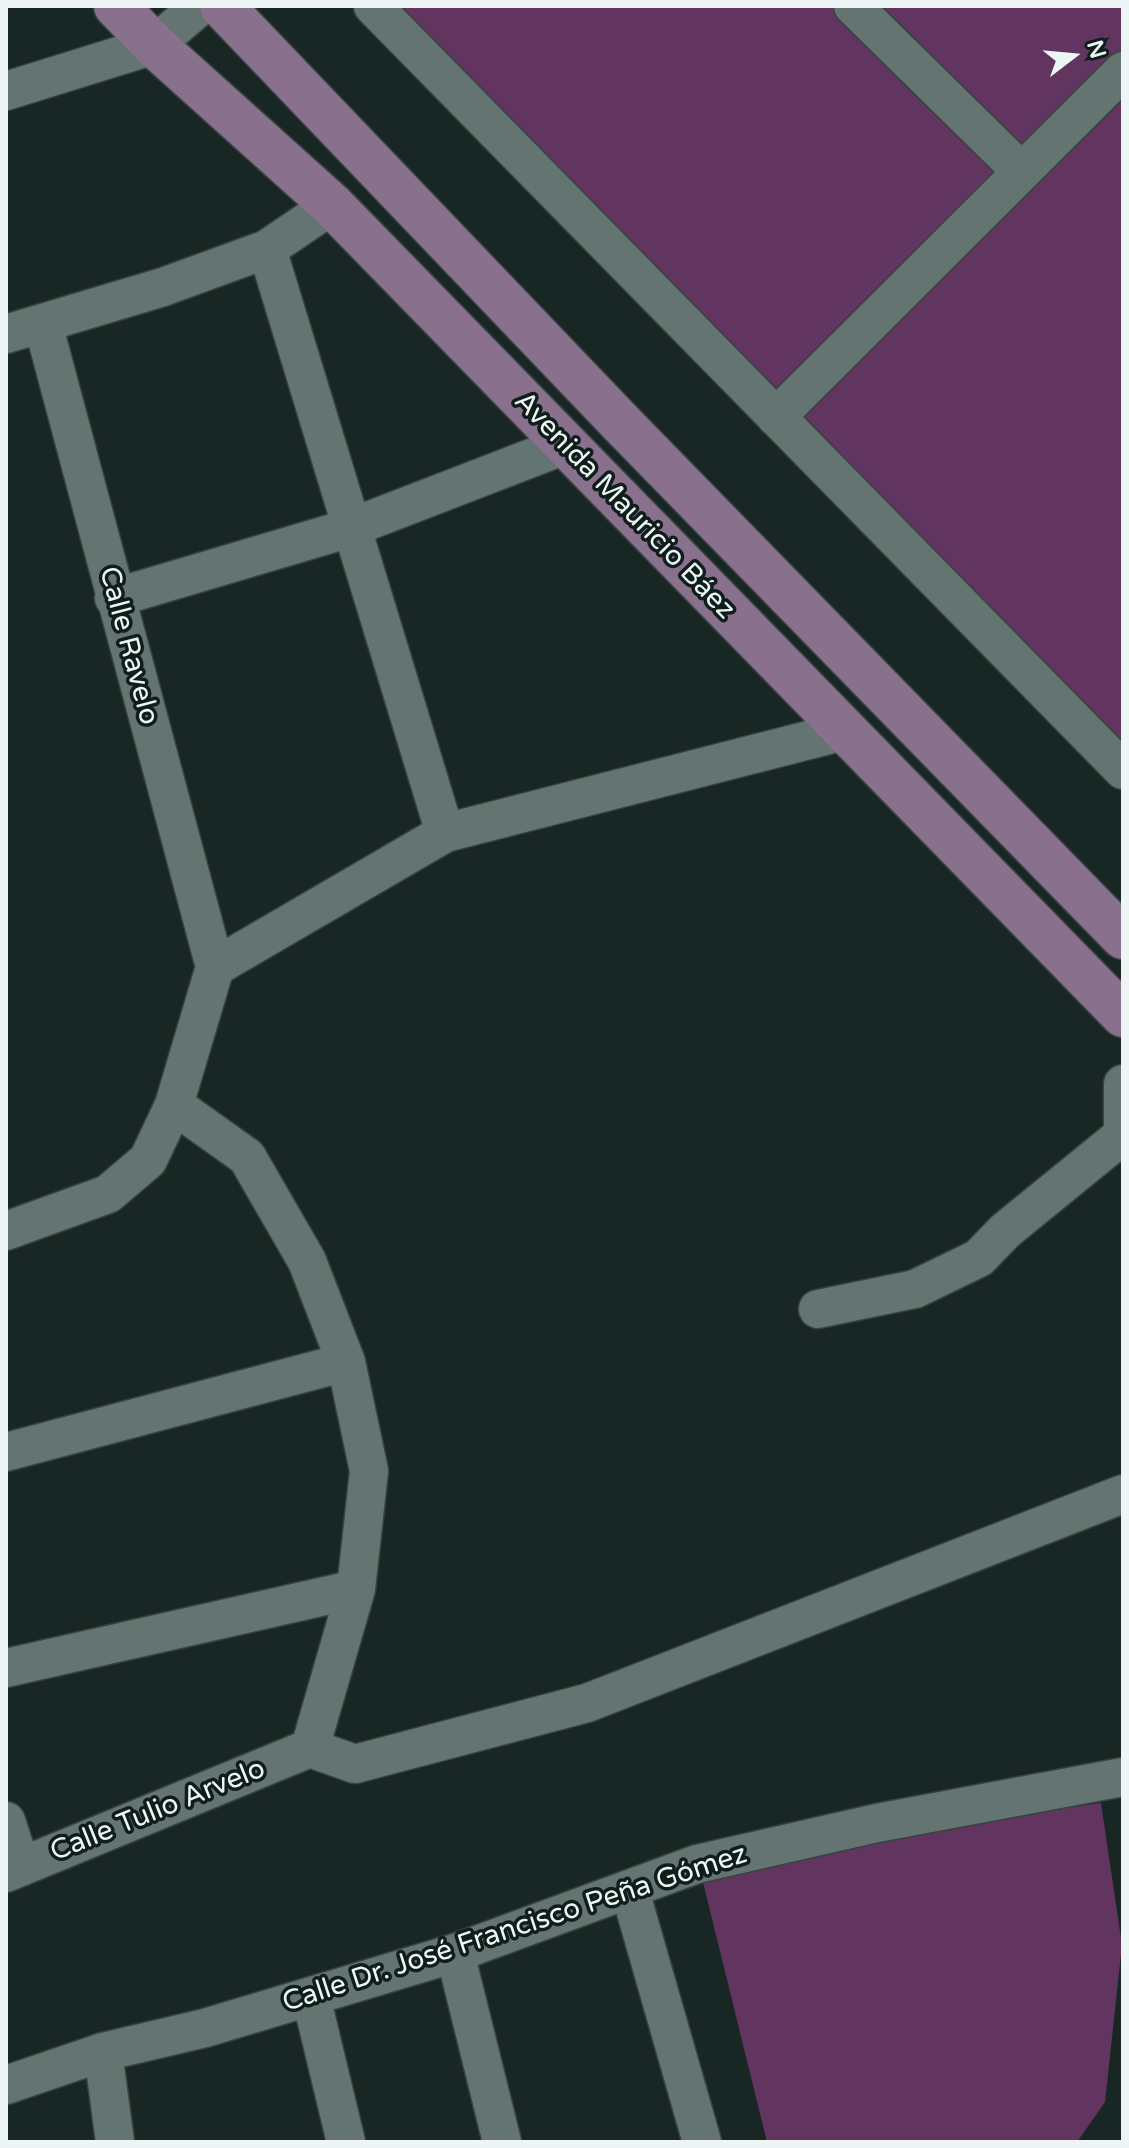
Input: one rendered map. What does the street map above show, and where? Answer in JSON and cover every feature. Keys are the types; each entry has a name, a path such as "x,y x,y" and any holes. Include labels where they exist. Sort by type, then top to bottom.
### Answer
{"main road":[{"name":"Avenida Mauricio Báez","path":"116,6 154,45 332,205 1123,1015"},
{"name":"Avenida Mauricio Báez","path":"222,6 620,422 1123,937"}],"street":[{"path":"6,91 154,45 200,6"},
{"path":"373,6 1123,770"},
{"path":"853,6 1022,172"},
{"path":"776,417 1123,71"},
{"path":"6,334 267,249 332,205"},
{"path":"267,249 445,833"},
{"name":"Calle Ravelo","path":"43,324 215,967"},
{"path":"114,598 350,528 565,445"},
{"path":"9,1218 108,1194 148,1160 174,1105 215,967 445,833 844,731"},
{"path":"1123,1084 1123,1124"},
{"path":"174,1105 247,1157 307,1261 346,1362 369,1471 356,1589 310,1748 355,1764 587,1703 1123,1494"},
{"path":"818,1309 915,1289 979,1258 1005,1231 1123,1135"},
{"path":"6,1452 346,1362"},
{"path":"6,1668 356,1589"},
{"name":"Calle Tulio Arvelo","path":"14,1870 310,1748"},
{"name":"Calle Dr. José Francisco Peña Gómez","path":"6,2085 103,2052 311,1997 455,1953 697,1864 877,1823 1123,1777"},
{"path":"6,1821 14,1870"},
{"path":"630,1891 702,2142"},
{"path":"455,1953 502,2142"},
{"path":"311,1997 346,2142"},
{"path":"103,2052 115,2142"}],"shaded area":[{"path":"354,6 1123,6 1123,762"},
{"path":"1101,1803 1122,1945 1105,2102 1077,2142 767,2142 697,1858"}]}
